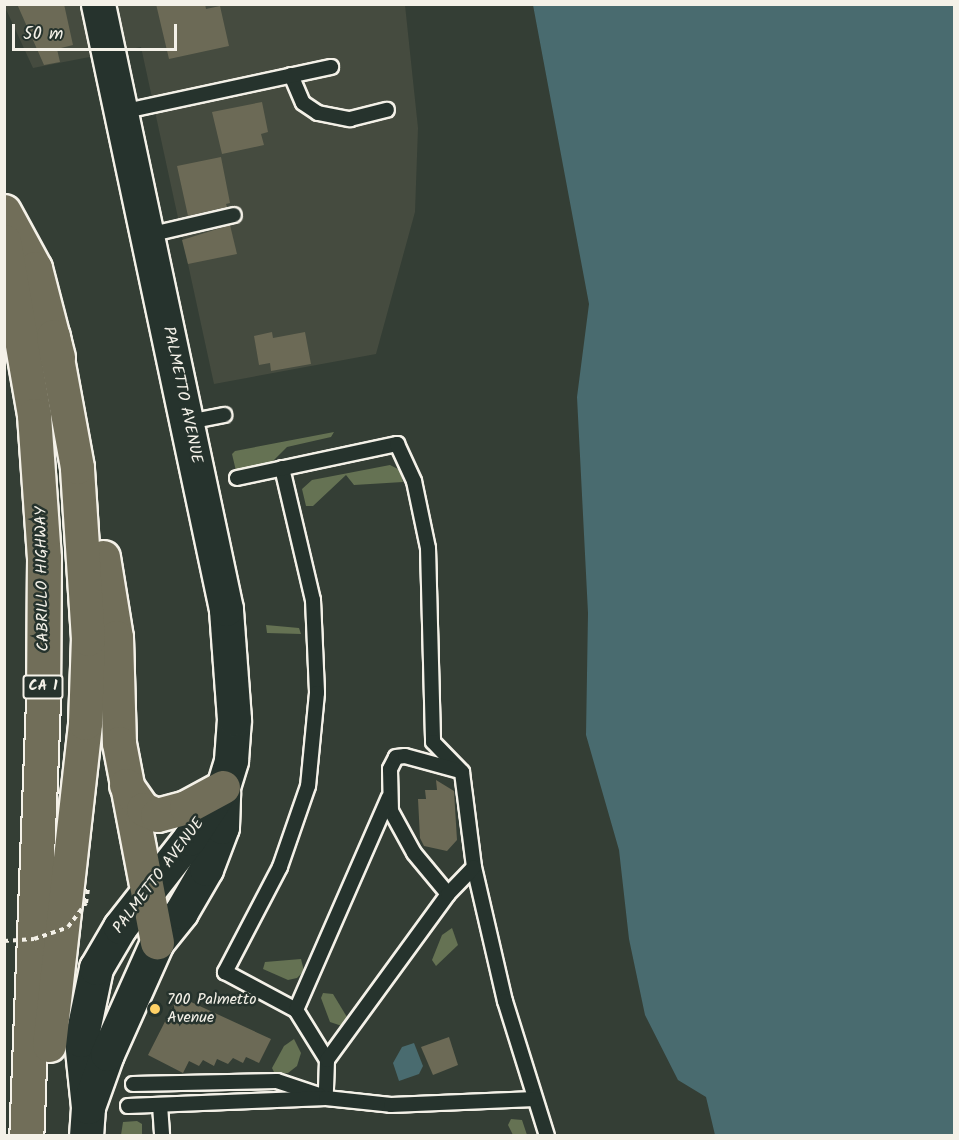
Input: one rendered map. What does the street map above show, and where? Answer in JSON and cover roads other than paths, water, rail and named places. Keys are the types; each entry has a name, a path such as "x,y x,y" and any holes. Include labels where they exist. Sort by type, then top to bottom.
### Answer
{"highway":[{"path":"4,211 35,268 100,536 116,637 119,743 157,942"},
{"name":"CABRILLO HIGHWAY","path":"4,241 34,415 44,558 43,701 26,1136"},
{"path":"38,1136 85,723 88,639 77,467 53,336"},
{"path":"126,785 143,809 157,815 186,807 223,787"}],"street":[{"name":"PALMETTO AVENUE","path":"87,1121 120,1022 157,942 181,912 206,869 222,827 223,787 231,760 234,674 226,609 98,4"},
{"name":"PALMETTO AVENUE","path":"87,1121 81,1040 86,1003 96,968 108,947 223,787"}],"lane":[{"path":"121,112 331,67"},
{"path":"291,75 292,86 303,103 318,112 350,119 387,110"},
{"path":"148,235 234,215"},
{"path":"188,422 225,415"},
{"path":"237,478 398,444 414,481 428,548 433,742 462,772 474,867 505,1001 547,1136"},
{"path":"282,468 313,600 317,693 308,786 280,867 225,972 296,1010 327,1060 326,1098"},
{"path":"448,894 414,853 391,811 390,769 396,757 418,757 462,772"},
{"path":"296,1010 389,797"},
{"path":"327,1060 448,894 474,867"},
{"path":"133,1084 277,1081 326,1098"},
{"path":"128,1106 326,1098 391,1105 535,1099"},
{"path":"160,1105 162,1136"}],"water":[{"path":"533,5 954,5 954,1135 715,1135 706,1097 678,1080 645,1015 629,939 619,850 586,735 588,613 577,397 589,304"},
{"path":"414,1043 423,1066 419,1074 399,1081 393,1063 402,1047"}],"place":[{"name":"700 Palmetto Avenue","path":"155,1009"}]}
